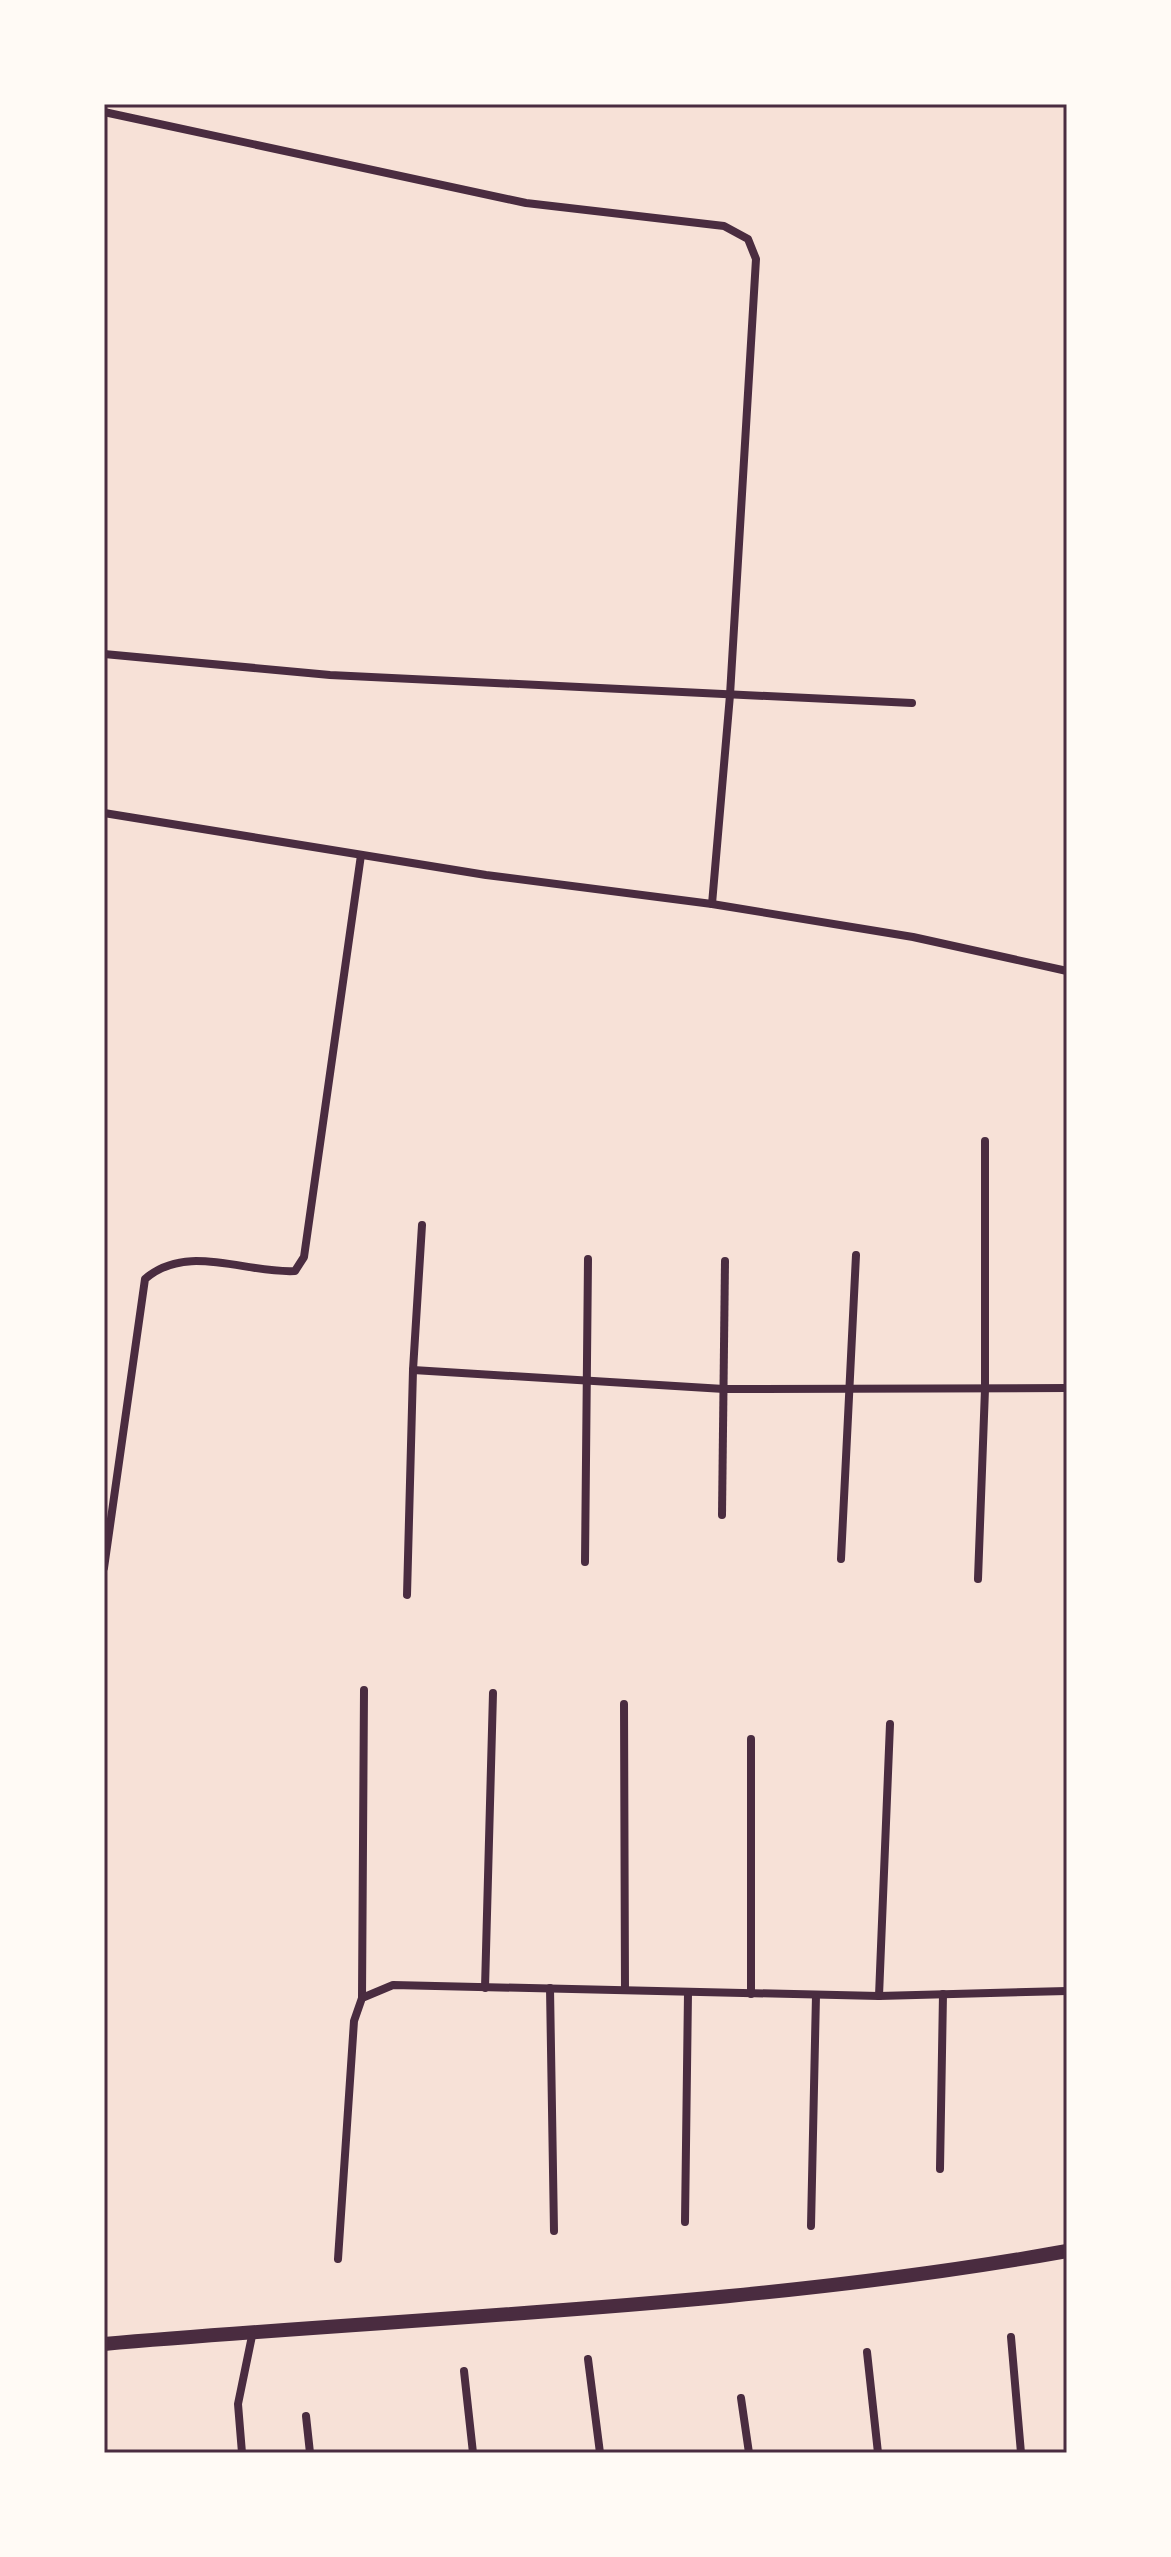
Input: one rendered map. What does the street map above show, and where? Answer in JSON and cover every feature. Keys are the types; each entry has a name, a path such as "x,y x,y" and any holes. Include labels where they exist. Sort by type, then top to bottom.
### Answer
{"street":[{"path":"104,112 526,203 724,226 748,239 756,259 730,695 712,904"},
{"path":"104,654 330,675 912,703"},
{"path":"104,813 361,855 712,904 913,937 1067,971"},
{"path":"104,1568 145,1279 160,1266 181,1261 277,1272 295,1271 304,1257 361,855"},
{"path":"978,1579 985,1389 985,1141"},
{"path":"407,1595 413,1370 422,1225"},
{"path":"841,1559 856,1255"},
{"path":"585,1562 588,1259"},
{"path":"722,1515 725,1261"},
{"path":"413,1370 585,1383 724,1389 1067,1388"},
{"path":"338,2259 354,2021 362,1998 364,1690"},
{"path":"485,1988 493,1693"},
{"path":"624,1704 625,1990"},
{"path":"879,1996 890,1724"},
{"path":"751,1739 751,1994"},
{"path":"362,1998 393,1985 879,1996 1067,1991"},
{"path":"550,1988 554,2231"},
{"path":"685,2222 688,1993"},
{"path":"940,2169 943,1994"},
{"path":"811,2226 816,1995"},
{"path":"104,2344 624,2304 956,2271 1067,2251"},
{"path":"242,2453 238,2404 253,2331"},
{"path":"1011,2337 1021,2453"},
{"path":"867,2352 878,2453"},
{"path":"588,2359 600,2453"},
{"path":"464,2371 473,2453"},
{"path":"741,2398 749,2453"},
{"path":"306,2416 310,2453"}]}
